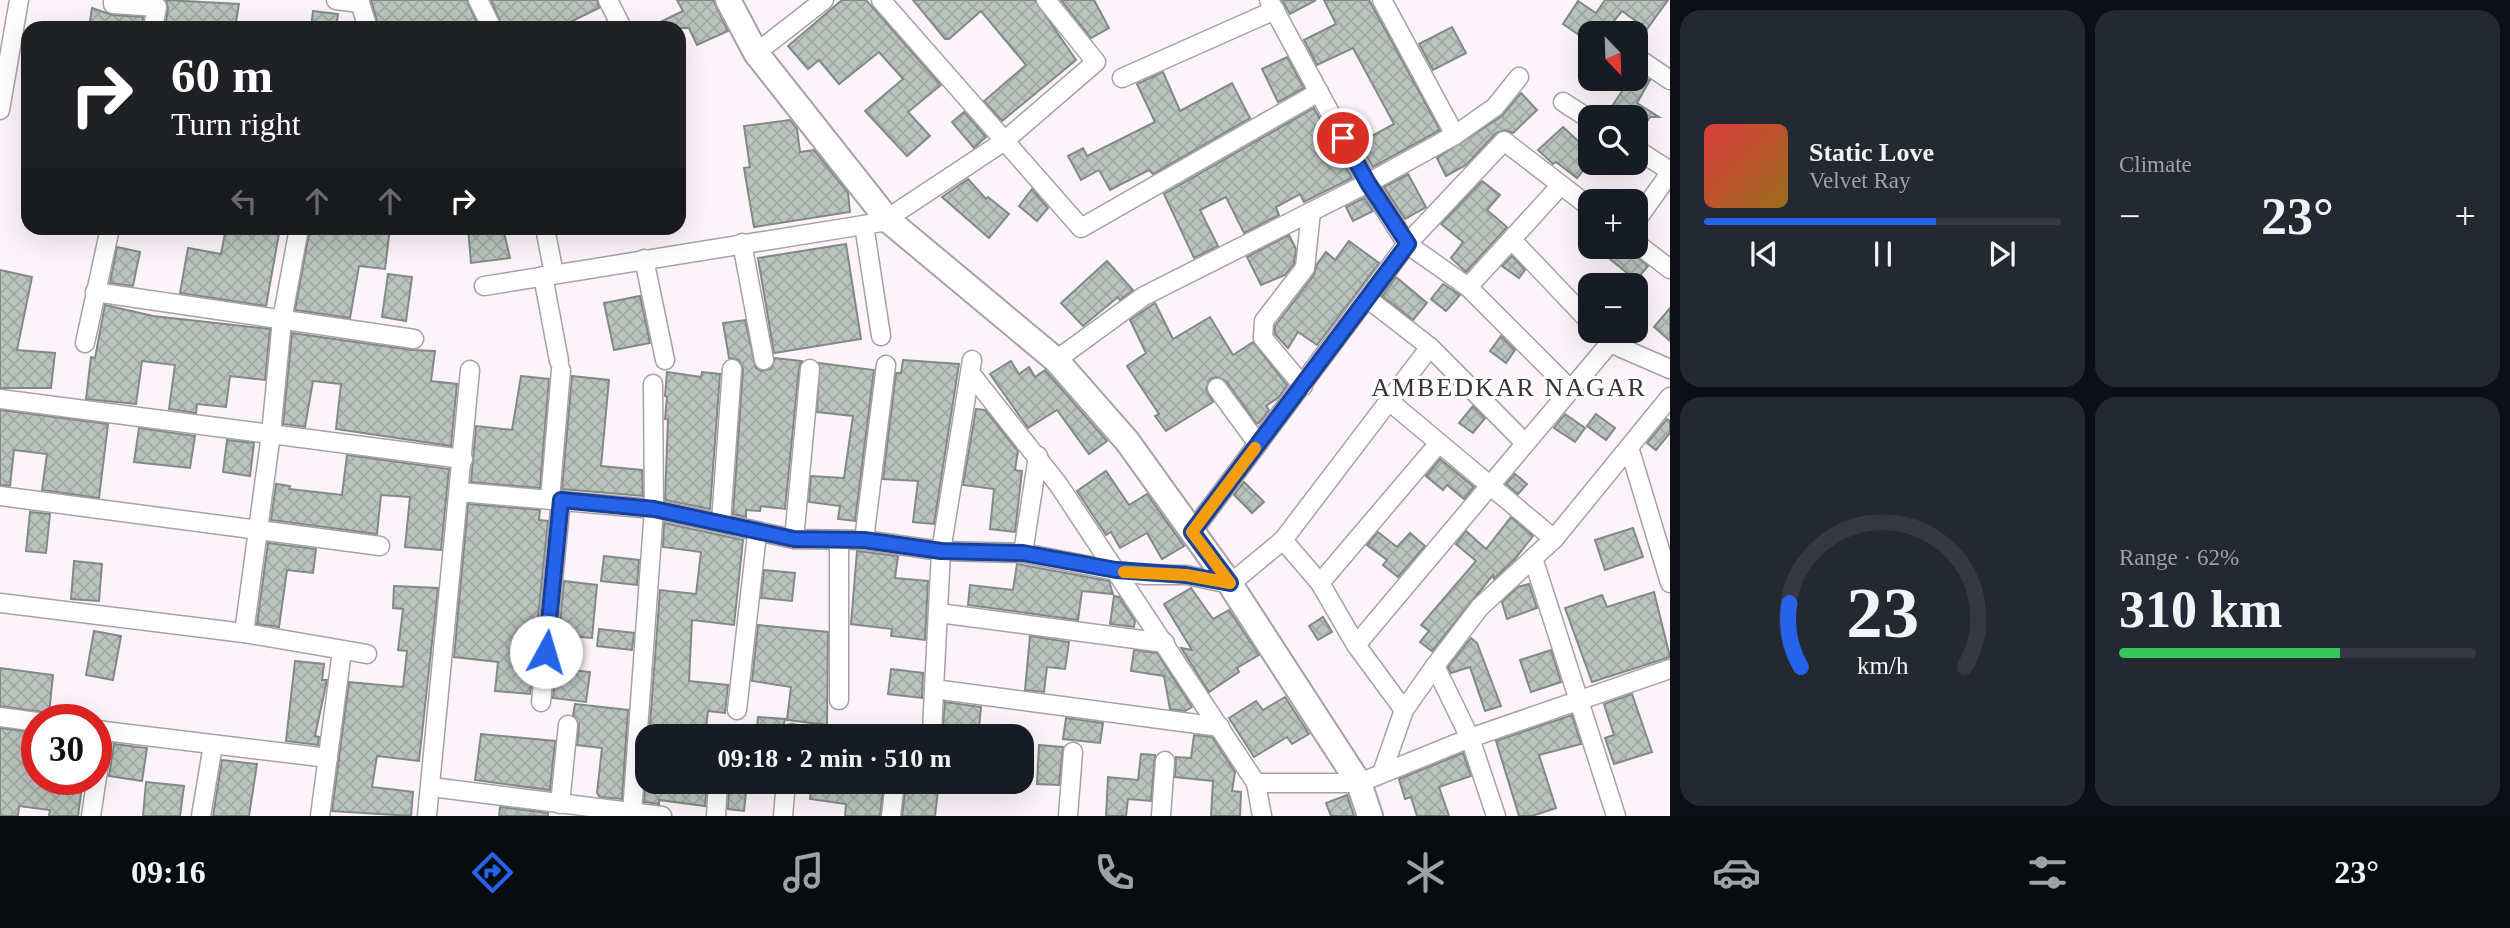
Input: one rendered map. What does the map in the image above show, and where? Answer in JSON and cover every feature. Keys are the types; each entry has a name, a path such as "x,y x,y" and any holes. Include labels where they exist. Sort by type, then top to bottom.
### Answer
{"street":[{"path":"0,110 19,0"},
{"path":"113,0 113,4 157,7 154,21"},
{"path":"337,0 359,2 366,21"},
{"path":"478,0 488,21"},
{"path":"608,0 618,21"},
{"path":"729,0 757,53 888,220 1056,360 1127,440 1230,583 1359,783 1370,816"},
{"path":"757,53 824,0"},
{"path":"881,0 1081,228 1319,92"},
{"path":"484,286 888,220 1003,142 1096,62 1046,0"},
{"path":"1382,0 1455,135"},
{"path":"1122,78 1272,5 1368,183 1408,244 1468,287 1570,389"},
{"path":"1648,63 1667,73"},
{"path":"1056,360 1144,296 1368,183 1455,135 1495,107 1519,77"},
{"path":"1563,102 1578,112"},
{"path":"1192,532 1408,244 1504,141 1578,198"},
{"path":"1648,157 1670,172 1648,204"},
{"path":"1468,287 1561,185"},
{"path":"1303,386 1263,338 1262,331 1264,321 1305,268 1311,212"},
{"path":"864,225 881,336"},
{"path":"85,343 108,235"},
{"path":"244,633 271,434 282,320 298,235"},
{"path":"541,702 556,500 560,366 545,235"},
{"path":"1512,240 1578,309"},
{"path":"742,243 764,360"},
{"path":"1648,252 1670,269"},
{"path":"644,258 664,360"},
{"path":"95,292 414,339"},
{"path":"1368,299 1430,347 1525,443"},
{"path":"1356,645 1570,389 1600,343"},
{"path":"1616,343 1670,369"},
{"path":"460,492 654,509 720,522 757,534 794,539 864,540 941,551 1023,553 1116,570 1186,575 1230,583 1283,540 1430,347"},
{"path":"864,540 886,365"},
{"path":"932,724 941,551 971,367 1038,456 1220,727 1256,783 1262,816"},
{"path":"720,522 732,369"},
{"path":"794,539 810,369"},
{"path":"427,816 464,459 470,370"},
{"path":"632,813 654,509 653,384"},
{"path":"1217,388 1258,444"},
{"path":"1382,773 1404,710 1480,607 1554,539 1670,397"},
{"path":"0,399 464,459"},
{"path":"1389,401 1554,539"},
{"path":"1320,583 1439,443"},
{"path":"1629,447 1670,583"},
{"path":"1023,553 1038,456"},
{"path":"0,496 380,546"},
{"path":"737,710 757,534"},
{"path":"1283,540 1320,583 1356,645 1404,710"},
{"path":"839,541 839,700"},
{"path":"1533,558 1616,816"},
{"path":"0,603 244,633 367,654"},
{"path":"939,613 1165,643"},
{"path":"320,816 342,651"},
{"path":"1435,666 1470,737 1496,816"},
{"path":"1256,783 1359,783 1470,737 1670,669"},
{"path":"934,689 1220,727"},
{"path":"0,717 21,720"},
{"path":"560,804 568,725"},
{"path":"112,732 328,758"},
{"path":"201,816 213,745"},
{"path":"1068,816 1073,752"},
{"path":"1161,816 1166,761"},
{"path":"431,788 662,816"},
{"path":"716,816 717,794"},
{"path":"783,816 785,794"},
{"path":"891,816 894,794"},
{"path":"91,816 93,795"}],"building":[{"path":"166,0 239,4 236,21 166,21"},
{"path":"371,0 467,0 476,21 377,21"},
{"path":"491,0 597,0 599,8 572,21 500,21"},
{"path":"677,0 713,0 728,31 697,45 689,28 686,28 686,21 662,21 683,11"},
{"path":"842,0 866,0 941,85 908,112 930,136 907,156 865,111 903,79 879,52 839,84 819,60 808,69 788,46"},
{"path":"913,0 1035,0 1076,60 1002,121 984,101 1026,65 981,11 949,39 945,39"},
{"path":"1061,0 1094,0 1109,28 1091,38"},
{"path":"1282,0 1316,0 1290,14"},
{"path":"1324,0 1369,0 1440,130 1373,167 1359,143 1394,124 1353,48 1317,65 1304,40 1336,24"},
{"path":"1605,0 1668,0 1648,28 1648,21 1636,21 1622,11 1614,21 1578,21 1578,34 1563,24 1578,1 1596,13"},
{"path":"92,8 112,15 143,17 143,21 90,21"},
{"path":"313,11 338,14 337,21 312,21"},
{"path":"1452,27 1466,53 1433,70 1419,44"},
{"path":"1287,57 1304,88 1278,102 1262,69"},
{"path":"1163,72 1180,111 1232,83 1250,118 1153,174 1149,170 1110,190 1099,170 1081,180 1068,156 1083,148 1087,156 1155,122 1137,84"},
{"path":"1622,91 1644,91 1637,103 1640,105 1613,105"},
{"path":"1521,93 1537,110 1513,133 1505,130 1496,133 1466,165 1446,176 1437,158 1502,116"},
{"path":"1314,108 1352,178 1304,202 1300,194 1276,207 1279,215 1244,233 1226,197 1200,210 1218,246 1194,258 1164,194"},
{"path":"1648,110 1659,117 1650,117 1648,120"},
{"path":"964,112 986,137 974,148 952,122"},
{"path":"790,120 797,129 800,152 814,150 848,193 850,212 754,227 744,168 750,167 744,126"},
{"path":"1563,127 1578,141 1579,175 1577,178 1556,162 1553,164 1538,150"},
{"path":"1408,174 1426,207 1405,219 1384,187"},
{"path":"968,179 986,199 988,197 1009,214 989,238 942,197"},
{"path":"1482,181 1500,195 1487,210 1507,227 1466,272 1451,258 1463,242 1441,224"},
{"path":"1032,189 1048,208 1037,221 1019,206"},
{"path":"1364,198 1373,211 1353,221 1346,207"},
{"path":"225,235 279,235 266,306 180,293 188,248 221,254"},
{"path":"309,235 389,235 385,269 359,266 350,318 295,310"},
{"path":"469,235 505,235 510,258 471,263"},
{"path":"1289,235 1296,249 1294,264 1285,275 1261,285 1247,257"},
{"path":"1349,241 1379,263 1317,345 1298,332 1288,348 1275,334 1275,326 1314,275 1317,264 1326,252 1335,260"},
{"path":"846,244 861,339 774,353 758,258"},
{"path":"117,247 140,252 133,286 110,283"},
{"path":"1512,256 1525,270 1519,278 1502,266"},
{"path":"1610,259 1640,259 1648,266 1642,273 1627,273"},
{"path":"1107,261 1133,290 1120,300 1118,297 1083,326 1061,303"},
{"path":"0,270 32,277 17,350 55,353 51,388 0,388"},
{"path":"388,274 412,277 406,321 382,317"},
{"path":"1396,277 1427,303 1413,320 1382,296"},
{"path":"1443,284 1460,295 1446,311 1431,299"},
{"path":"640,296 650,343 614,350 604,303"},
{"path":"1155,303 1173,339 1210,317 1233,355 1253,342 1287,385 1279,397 1266,406 1269,410 1260,422 1257,424 1226,381 1216,377 1210,379 1206,389 1213,402 1166,431 1155,416 1159,414 1127,366 1146,353 1130,320"},
{"path":"105,305 153,316 270,329 265,380 230,376 226,407 197,404 196,413 169,409 175,365 142,361 136,404 86,399 91,357 95,358"},
{"path":"1670,308 1670,341 1654,327"},
{"path":"745,320 756,368 761,371 771,369 775,358 802,361 799,368 785,509 761,506 760,511 746,510 746,517 733,514 743,369 739,360 729,358 723,323"},
{"path":"292,333 435,351 431,381 457,384 451,446 336,429 341,384 313,381 305,427 283,424"},
{"path":"1501,336 1515,350 1506,363 1490,351"},
{"path":"903,360 959,364 934,524 913,522 918,481 883,479 896,373 901,373"},
{"path":"1011,361 1019,374 1029,367 1035,377 1045,370 1107,441 1089,454 1057,410 1028,428 990,374"},
{"path":"819,363 874,370 855,521 838,519 840,506 809,502 811,476 844,478 853,416 817,412"},
{"path":"667,372 701,377 702,372 720,374 710,509 665,500"},
{"path":"521,376 549,379 540,488 471,482 476,426 512,430"},
{"path":"572,376 609,380 601,466 642,470 643,496 562,489"},
{"path":"1473,406 1485,418 1473,433 1459,423"},
{"path":"976,409 985,410 1018,451 1015,470 1022,471 1015,532 990,529 994,489 963,485"},
{"path":"0,410 108,424 99,498 42,490 47,454 14,450 10,486 0,485"},
{"path":"1565,414 1585,428 1575,442 1554,428"},
{"path":"1596,414 1615,428 1606,440 1587,426"},
{"path":"1667,419 1670,421 1670,433 1656,450 1647,443"},
{"path":"139,428 195,436 190,468 134,462"},
{"path":"227,440 254,443 250,476 223,472"},
{"path":"347,455 449,469 441,550 405,547 410,497 381,495 377,534 271,520 276,484 290,486 289,489 342,495"},
{"path":"1440,459 1474,487 1464,499 1447,485 1443,490 1426,476"},
{"path":"1106,471 1129,505 1147,494 1184,546 1162,559 1147,533 1120,548 1111,532 1106,535 1077,491"},
{"path":"1515,474 1527,484 1518,494 1506,484"},
{"path":"1244,482 1264,502 1252,513 1234,495"},
{"path":"468,504 540,510 539,520 548,521 530,694 495,691 498,662 454,657"},
{"path":"30,512 50,514 46,553 26,551"},
{"path":"1511,517 1533,536 1515,559 1494,579 1493,575 1432,651 1420,642 1429,631 1421,625 1476,561 1456,544 1466,531 1486,549"},
{"path":"664,523 743,540 734,625 692,620 689,681 728,685 725,713 708,711 706,724 650,724 660,590 696,594 701,552 663,547"},
{"path":"1633,528 1643,557 1605,570 1595,540"},
{"path":"1378,532 1397,547 1410,533 1425,546 1398,577 1383,565 1387,560 1367,545"},
{"path":"268,543 316,549 313,573 287,570 279,627 257,624"},
{"path":"857,551 898,556 895,578 928,581 925,640 891,636 892,629 851,624"},
{"path":"604,556 639,560 637,585 601,581"},
{"path":"74,561 102,564 99,601 71,599"},
{"path":"1017,564 1109,581 1113,594 1082,591 1078,620 968,605 970,585 1013,590"},
{"path":"764,570 795,573 792,601 761,598"},
{"path":"564,581 597,585 592,638 559,635"},
{"path":"1529,584 1537,608 1507,619 1502,602 1518,587"},
{"path":"394,586 438,588 419,761 377,756 372,787 413,792 411,816 332,811 349,682 403,687 407,651 398,650 403,609 393,608"},
{"path":"1191,588 1213,619 1229,610 1259,655 1237,668 1239,672 1209,692 1181,648 1192,650 1164,604"},
{"path":"1654,592 1670,657 1592,682 1565,608 1602,595 1607,607"},
{"path":"1114,596 1119,597 1135,621 1134,627 1110,624"},
{"path":"1323,617 1332,632 1318,640 1309,626"},
{"path":"758,625 828,632 827,724 787,720 791,687 752,681"},
{"path":"599,629 634,633 632,650 597,646"},
{"path":"94,631 121,636 113,680 86,675"},
{"path":"1030,636 1069,642 1065,669 1047,667 1044,692 1025,690"},
{"path":"1471,638 1477,643 1501,706 1485,711 1470,667 1451,673 1448,667"},
{"path":"1134,650 1157,653 1192,707 1185,711 1170,709 1164,676 1131,671"},
{"path":"1551,650 1561,682 1531,692 1520,660"},
{"path":"295,661 324,664 322,680 327,680 315,736 319,737 318,745 286,741"},
{"path":"0,668 53,675 50,704 21,704 21,709 0,706"},
{"path":"556,668 590,672 586,702 553,698"},
{"path":"891,669 923,673 922,698 888,694"},
{"path":"1632,694 1652,752 1614,764 1605,738 1614,735 1604,704"},
{"path":"1285,697 1309,734 1292,744 1287,737 1254,757 1229,718 1256,701 1263,710"},
{"path":"945,702 981,707 979,724 943,724"},
{"path":"575,704 628,710 622,799 600,797 597,793 602,748 577,745 579,725 573,715"},
{"path":"1572,715 1581,744 1539,755 1556,808 1532,816 1519,816 1496,741"},
{"path":"758,717 785,719 784,724 757,724"},
{"path":"1066,718 1103,723 1100,743 1063,739"},
{"path":"0,728 21,731 21,795 81,795 78,816 49,816 50,810 19,806 18,816 0,816"},
{"path":"481,734 555,741 550,790 475,780"},
{"path":"1194,735 1212,737 1235,772 1232,791 1241,792 1240,816 1211,816 1213,781 1175,777 1176,757 1191,758"},
{"path":"114,744 147,748 142,781 112,776"},
{"path":"1039,745 1063,747 1059,785 1037,784"},
{"path":"1463,753 1471,776 1439,787 1449,816 1417,816 1411,797 1405,799 1399,779"},
{"path":"1141,754 1155,755 1151,801 1128,799 1126,816 1106,816 1108,777 1138,780"},
{"path":"222,760 257,764 249,816 213,816"},
{"path":"146,782 184,786 180,816 143,816"},
{"path":"645,794 706,794 705,806 659,800 659,804 644,802"},
{"path":"729,794 746,794 744,811 728,809"},
{"path":"811,794 883,794 880,816 845,816 846,804 810,799"},
{"path":"905,794 938,794 935,816 902,816"},
{"path":"1347,795 1354,816 1331,816 1326,803"},
{"path":"500,807 548,813 548,816 499,816"}],"slow traffic":[{"path":"1124,572 1186,575 1230,583 1192,532 1255,448"}],"district":[{"name":"AMBEDKAR NAGAR","path":"1509,387"}],"route":[{"path":"546,652 561,500 654,509 720,522 757,534 794,539 864,540 941,551 1023,553 1145,575 1186,575 1230,583 1192,532 1408,244 1368,183 1343,138"}]}
